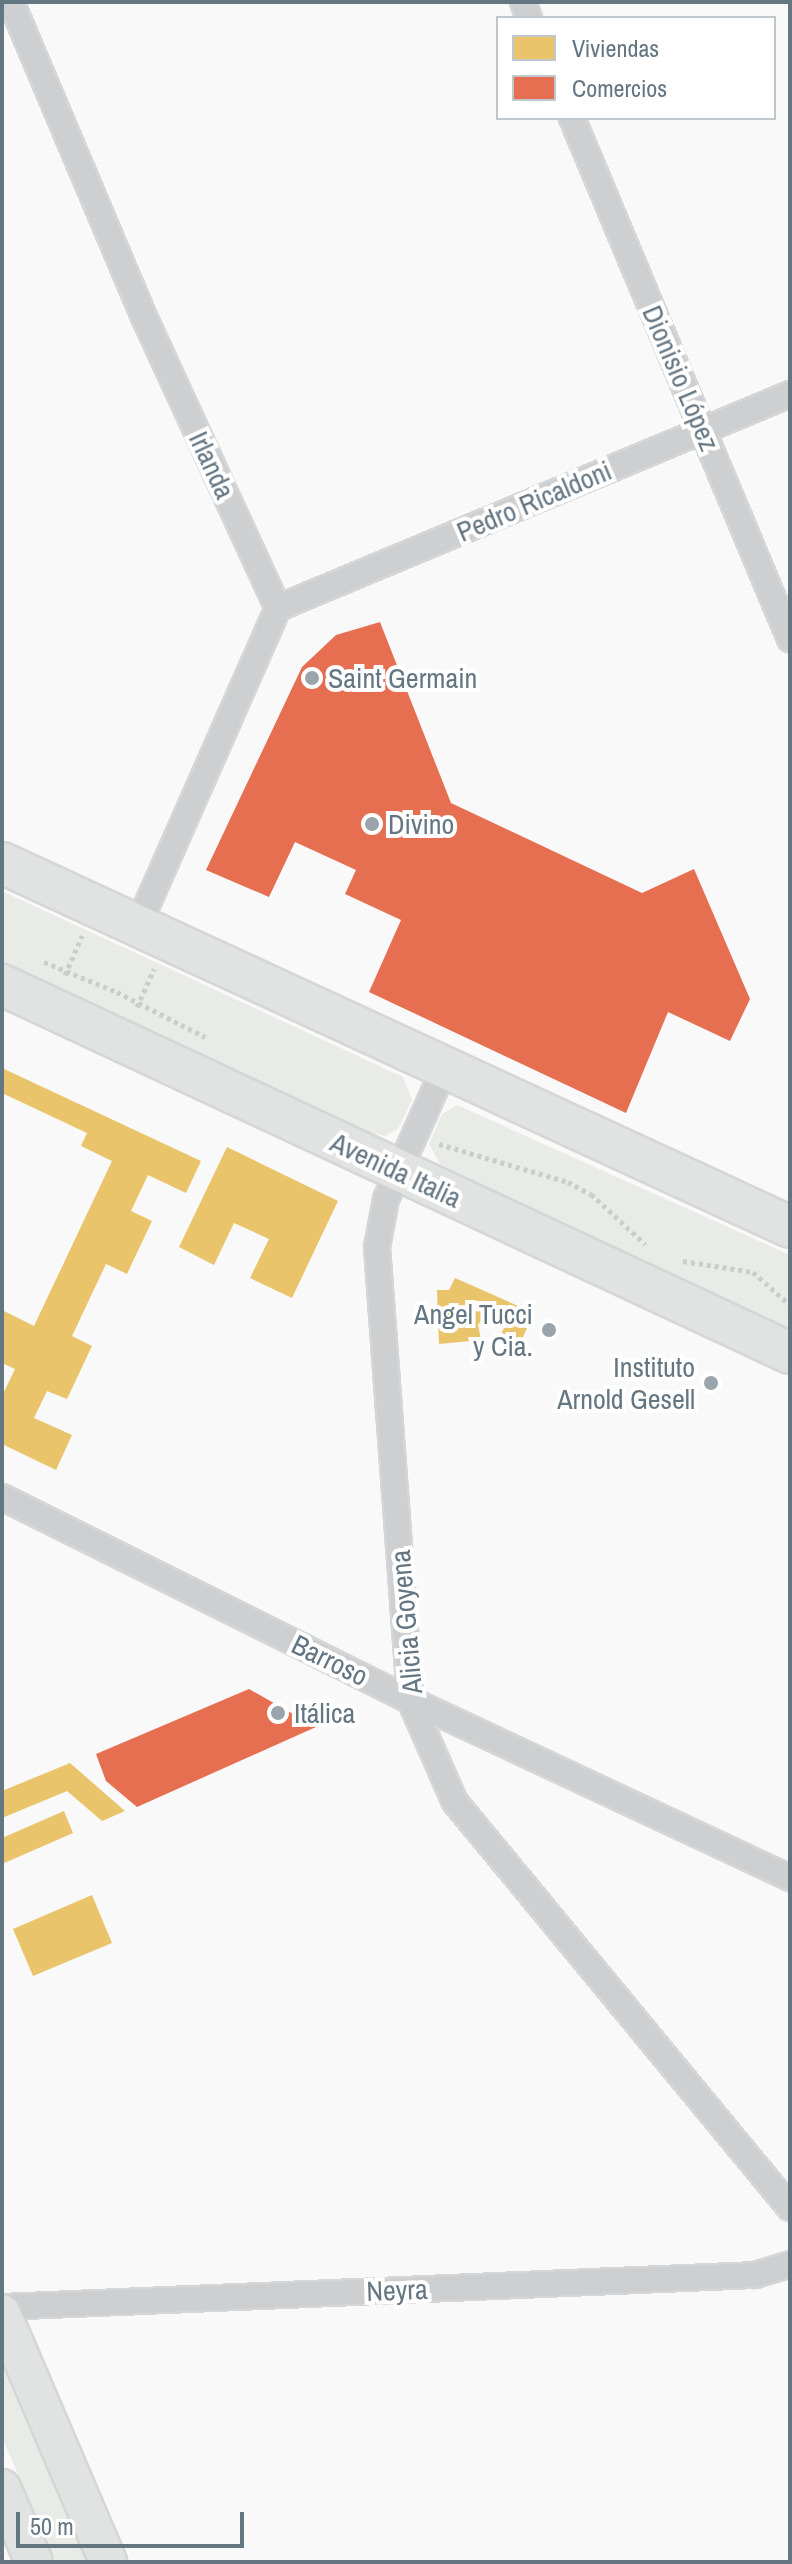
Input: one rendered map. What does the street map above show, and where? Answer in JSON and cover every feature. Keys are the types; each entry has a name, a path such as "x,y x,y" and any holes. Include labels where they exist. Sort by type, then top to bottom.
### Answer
{"main road":[{"path":"2,863 446,1065 790,1227"},
{"name":"Avenida Italia","path":"2,985 790,1353"},
{"path":"2,2313 108,2562"},
{"path":"2,2488 34,2562"}],"street":[{"name":"Irlanda","path":"11,2 145,319 278,608"},
{"name":"Dionisio López","path":"573,120 790,639"},
{"name":"Pedro Ricaldoni","path":"278,608 790,394"},
{"path":"153,932 278,608"},
{"name":"Alicia Goyena","path":"446,1065 378,1227 410,1700 455,1802 790,2208"},
{"name":"Barroso","path":"2,1497 410,1700 790,1878"},
{"name":"Neyra","path":"2,2307 755,2275 790,2264"}],"path":[{"path":"51,1008 95,906"},
{"path":"121,1042 153,932"}],"shaded area":[{"path":"2,891 403,1077 412,1100 398,1129 385,1136 364,1131 2,962"},
{"path":"457,1105 790,1255 790,1330 441,1166 429,1144 442,1114"},
{"path":"2,2367 87,2562 56,2562 2,2437"}],"building: Viviendas":[{"path":"2,1068 201,1161 186,1193 148,1175 131,1211 152,1221 127,1274 106,1264 72,1336 92,1346 67,1399 47,1391 34,1418 72,1435 56,1470 2,1444 2,1396 15,1369 2,1363 2,1310 34,1326 112,1161 81,1146 87,1133 2,1093"},
{"path":"227,1147 338,1201 292,1298 250,1278 269,1239 234,1223 214,1265 179,1247"},
{"path":"455,1278 534,1313 518,1348 498,1340 504,1328 484,1320 478,1324 481,1340 439,1344 437,1290 449,1290"},
{"path":"70,1763 125,1811 102,1821 67,1791 2,1818 2,1791"},
{"path":"64,1811 73,1833 2,1864 2,1838"},
{"path":"92,1895 112,1943 33,1976 13,1929"}],"building: Comercios":[{"path":"380,622 451,803 642,893 694,869 750,999 730,1041 668,1012 626,1113 369,992 401,920 345,894 356,870 295,842 269,897 206,870 302,667 336,635"},
{"path":"249,1689 316,1727 137,1807 106,1781 96,1754"}],"place":[{"name":"Saint Germain","path":"312,678"},
{"name":"Divino","path":"372,824"},
{"name":"Angel Tucci y Cia.","path":"549,1330"},
{"name":"Instituto Arnold Gesell","path":"711,1383"},
{"name":"Itálica","path":"278,1713"}]}
